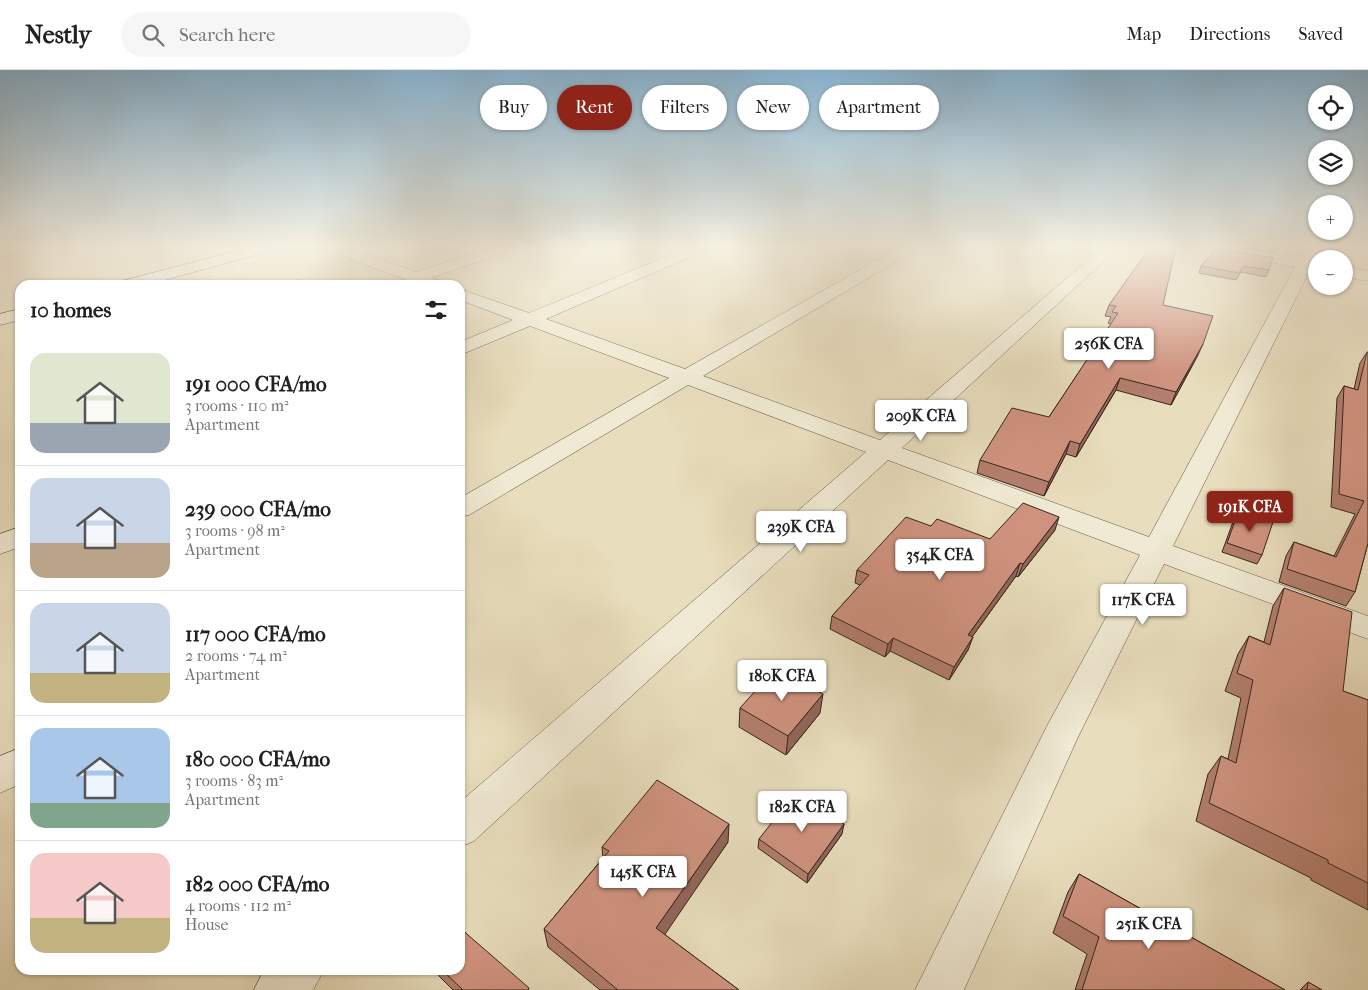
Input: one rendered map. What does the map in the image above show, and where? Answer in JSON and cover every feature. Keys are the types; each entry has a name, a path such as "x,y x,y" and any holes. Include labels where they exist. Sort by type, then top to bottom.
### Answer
{"street":[{"path":"465,347 603,289"},
{"path":"465,505 838,289"},
{"path":"465,824 1065,289"},
{"path":"939,990 1060,737 1156,549 1295,289"},
{"path":"465,296 1368,628"},
{"path":"0,320 15,316"},
{"path":"0,544 15,538"},
{"path":"0,776 15,767"},
{"path":"278,990 294,975"}],"building":[{"path":"1120,289 1167,289 1163,305 1213,316 1203,344 1176,392 1120,378 1080,444 1070,441 1049,482 980,460 1012,408 1049,417 1118,313 1112,312 1116,306 1109,305"},
{"path":"1367,352 1368,543 1355,592 1287,569 1294,542 1336,557 1364,501 1339,494 1344,386 1358,390"},
{"path":"1023,503 1059,517 1023,564 1020,563 968,635 973,637 954,667 893,638 888,644 832,616 869,575 857,570 906,517 931,526 937,519 990,539"},
{"path":"1239,510 1273,522 1262,555 1227,543"},
{"path":"1284,588 1352,612 1343,691 1368,700 1368,883 1328,863 1328,860 1209,803 1221,756 1236,763 1253,680 1237,673 1249,636 1270,645"},
{"path":"776,668 823,694 788,736 740,708"},
{"path":"657,780 729,824 656,928 739,990 618,990 544,929 609,851 602,847"},
{"path":"796,792 844,824 808,874 759,839"},
{"path":"1079,874 1285,990 1082,990 1099,937 1063,916"},
{"path":"465,932 529,988 528,990 463,990 447,975 465,975"},
{"path":"1308,982 1322,990 1307,990"}]}
